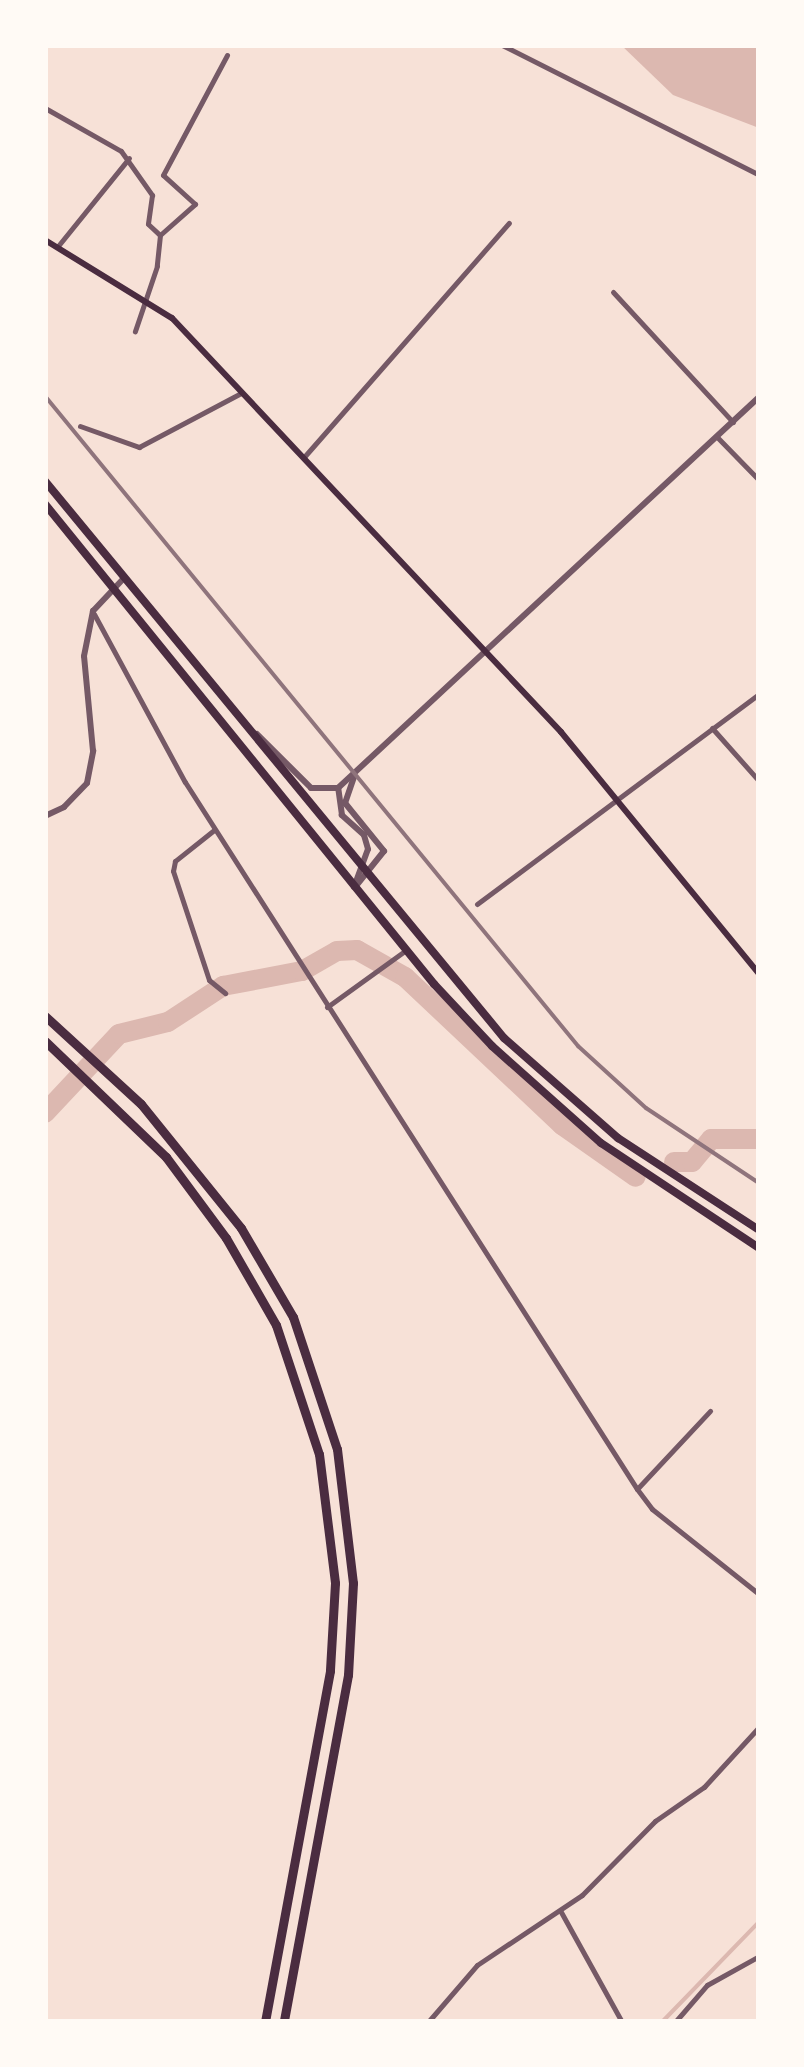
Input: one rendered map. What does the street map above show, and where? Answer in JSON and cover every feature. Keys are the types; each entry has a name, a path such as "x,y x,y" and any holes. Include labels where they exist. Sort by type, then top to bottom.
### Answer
{"highway":[{"path":"45,481 470,1001 559,1091 655,1164 759,1230"},
{"path":"45,504 406,950 564,1114 759,1248"},
{"path":"45,1016 178,1145 241,1228 293,1317 326,1407 349,1524 348,1674 284,2022"},
{"path":"45,1041 166,1157 226,1238 276,1325 308,1413 332,1539 334,1629 325,1715 266,2022"}],"main road":[{"path":"45,240 150,300 304,457 617,796 759,974"}],"street":[{"path":"502,45 759,175"},
{"path":"136,330 150,300 160,234 195,204 163,175 227,55"},
{"path":"45,108 129,158 152,195 148,224 160,234"},
{"path":"58,246 129,158"},
{"path":"304,457 508,223"},
{"path":"613,292 733,423"},
{"path":"80,426 139,447 241,393"},
{"path":"242,720 310,788 338,788 488,653 759,397"},
{"path":"718,438 759,480"},
{"path":"45,816 77,797 92,767 84,656 93,611 124,578"},
{"path":"93,611 132,692 214,830 637,1489 759,1594"},
{"path":"477,904 617,796 759,694"},
{"path":"712,728 759,781"},
{"path":"354,775 345,803 384,851 368,875 354,887"},
{"path":"338,788 342,815 367,841 354,887"},
{"path":"214,830 175,861 172,871 215,985 225,993"},
{"path":"327,1007 406,950"},
{"path":"637,1489 710,1410"},
{"path":"428,2022 477,1965 562,1912 654,1821 704,1787 759,1727"},
{"path":"562,1912 622,2022"},
{"path":"675,2022 707,1985 759,1956"}],"shaded area":[{"path":"621,45 758,45 759,128 673,95"}],"waterway":[{"path":"45,1113 119,1034 168,1022 223,986 302,971 337,951 357,950 405,977 562,1125 636,1177"},
{"path":"674,1162 692,1162 711,1139 759,1139"},
{"path":"662,2022 759,1922"}],"railway":[{"path":"45,396 578,1046 646,1108 759,1183"}]}
